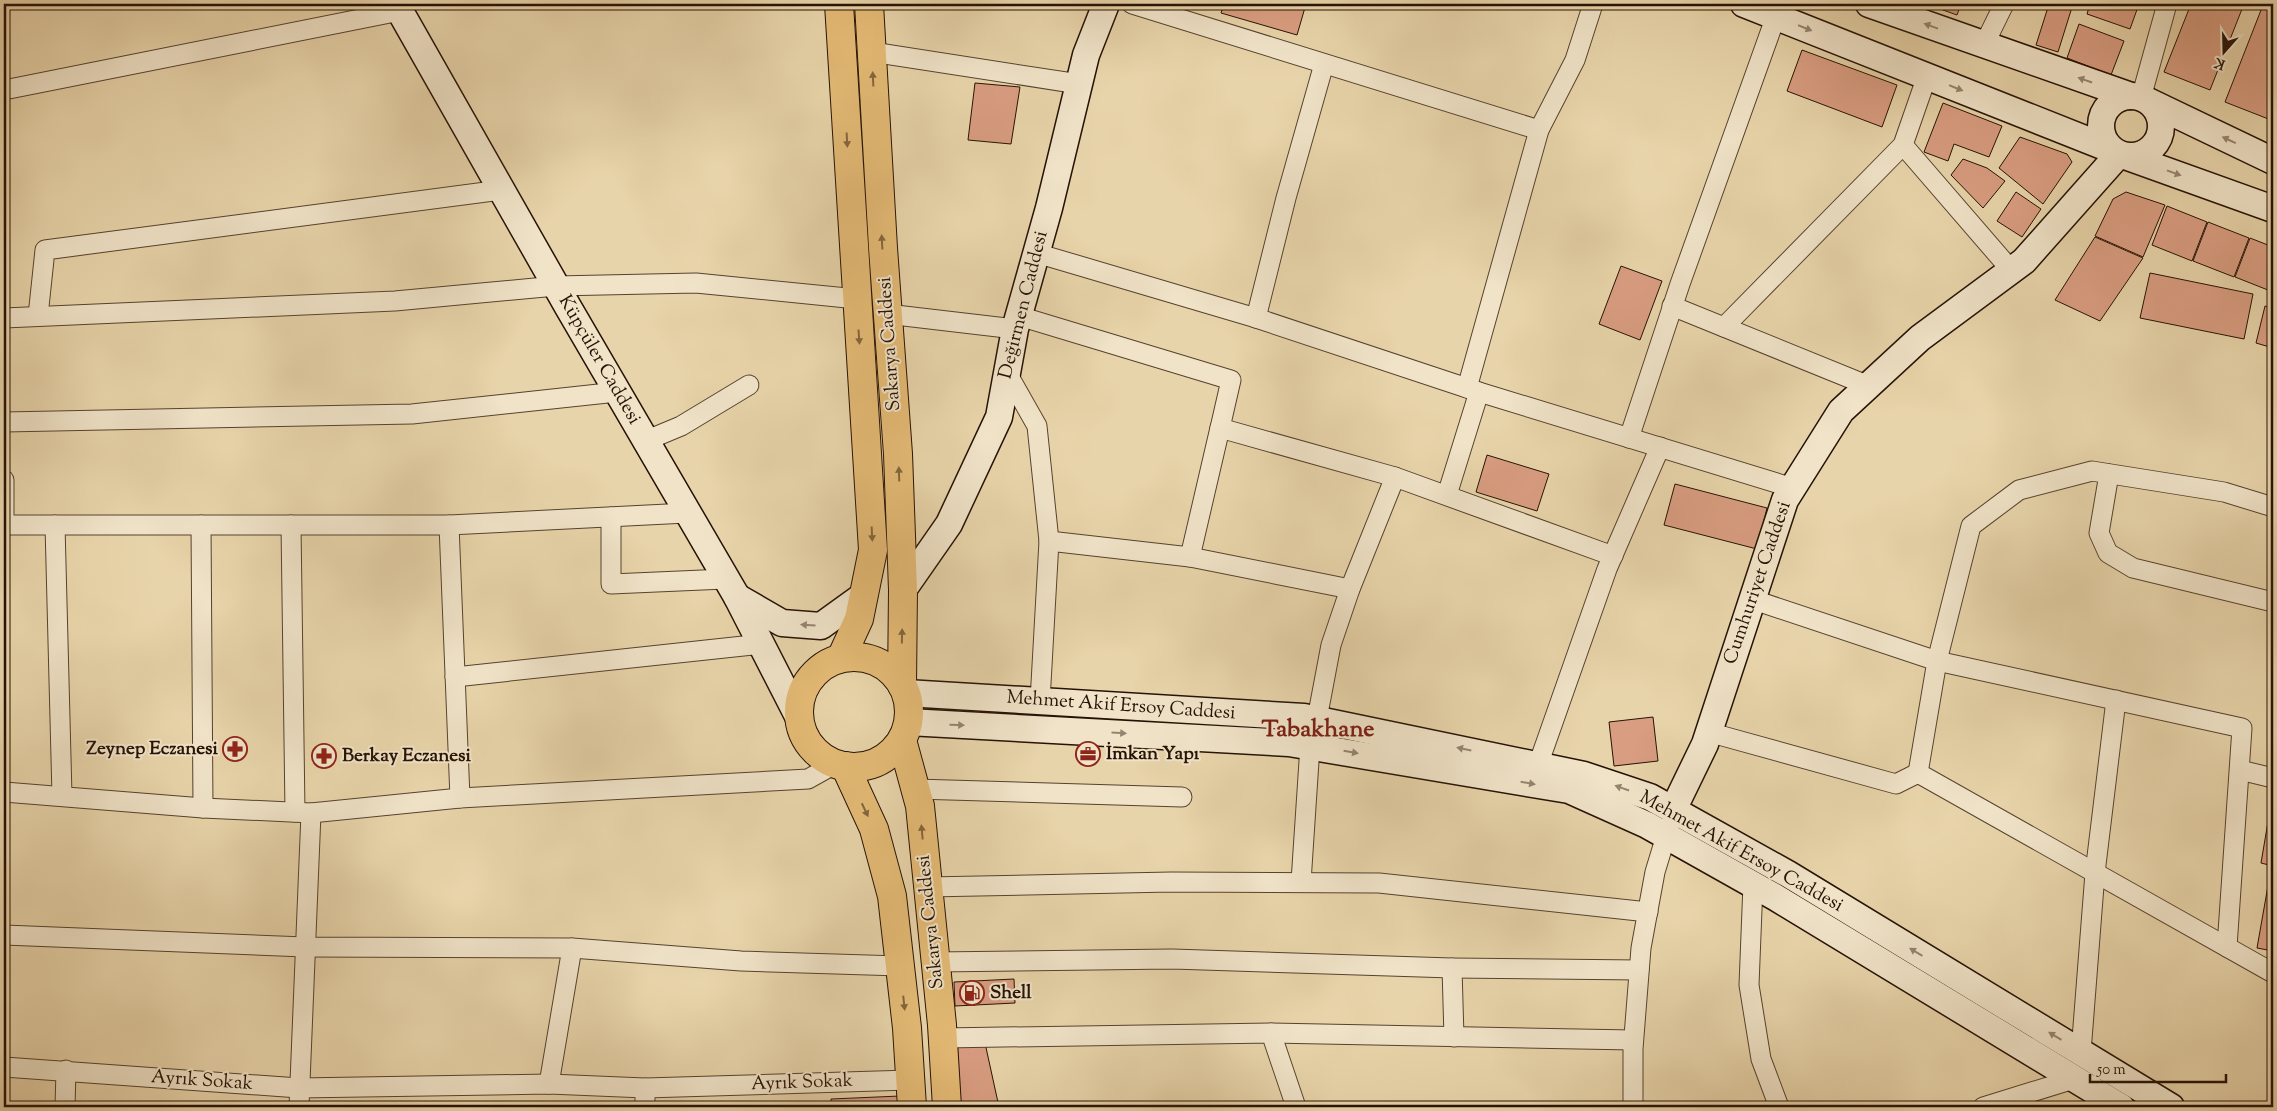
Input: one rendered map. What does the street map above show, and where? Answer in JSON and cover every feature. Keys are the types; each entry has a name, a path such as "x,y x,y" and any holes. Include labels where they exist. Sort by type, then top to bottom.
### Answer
{"main road":[{"name":"Sakarya Caddesi","path":"839,4 872,550 859,619 841,658"},
{"name":"Sakarya Caddesi","path":"869,4 898,454 903,590 904,689"},
{"name":"Değirmen Caddesi","path":"903,590 949,524 999,417 1017,322 1086,55 1106,4"},
{"path":"1744,4 2119,153 2273,209"},
{"path":"1869,4 2140,99 2273,161"},
{"name":"Küpçüler Caddesi","path":"398,7 556,286 731,588 762,644 799,718"},
{"path":"2140,99 2160,116 2161,133 2152,148 2145,153 2119,153 2104,141 2100,131 2103,115 2112,103 2140,99"},
{"name":"Cumhuriyet Caddesi","path":"1672,810 1708,732 1785,500 1842,411 1920,338 2024,261 2119,153"},
{"path":"731,588 782,623 821,626 864,594"},
{"path":"858,657 876,662 891,671 904,689 909,708 905,731 891,752 877,762 861,766 840,765 822,756 811,746 803,732 799,718 800,702 805,687 814,674 826,664 841,658 858,657"},
{"name":"Mehmet Akif Ersoy Caddesi","path":"904,689 1040,701 1318,719 1584,775 1650,798 1788,874 2171,1107"},
{"name":"Sakarya Caddesi","path":"905,731 915,789 920,806 943,1038 947,1107"},
{"name":"Mehmet Akif Ersoy Caddesi","path":"905,731 1289,743 1569,790 1647,825 1752,884 2121,1107"},
{"name":"Sakarya Caddesi","path":"840,765 874,829 892,896 912,1107"}],"street":[{"path":"1132,4 1539,130"},
{"path":"1447,496 1539,130 1575,60 1593,4"},
{"path":"1984,45 2004,4"},
{"path":"2140,99 2167,4"},
{"path":"4,90 398,7"},
{"path":"1629,438 1672,306 1776,16"},
{"path":"872,52 1079,84"},
{"path":"1256,318 1286,198 1324,64"},
{"path":"1724,327 1903,145 1928,76"},
{"path":"1903,145 2012,270"},
{"path":"38,316 45,250 501,190"},
{"path":"1036,253 1256,318 1473,390 1793,488"},
{"path":"4,318 395,301 556,286 696,283 857,299"},
{"path":"1672,306 1869,386"},
{"path":"888,314 1017,322 1231,380 1190,557"},
{"path":"1007,373 1037,426 1050,541 1040,701"},
{"path":"645,441 680,426 749,385"},
{"path":"4,422 412,414 617,392"},
{"path":"1220,428 1395,477 1613,556"},
{"path":"1538,765 1613,556 1660,448"},
{"path":"1918,773 1937,661 1971,526 2019,490 2092,471 2224,492 2273,507"},
{"path":"2109,474 2099,533 2108,553 2133,568 2273,602"},
{"path":"1318,719 1331,645 1350,588 1395,477"},
{"path":"4,480 4,525 449,524 687,513"},
{"path":"611,517 611,584 731,588"},
{"path":"449,524 460,798"},
{"path":"56,525 62,796"},
{"path":"201,525 203,808"},
{"path":"290,525 303,812 305,947 298,1107"},
{"path":"1050,541 1190,557 1350,588"},
{"path":"1751,599 1937,661 2242,728 2227,947"},
{"path":"455,677 762,644"},
{"path":"2081,1052 2095,872 2116,700"},
{"path":"1708,732 1896,784 1918,773"},
{"path":"1301,882 1310,746"},
{"path":"4,792 203,808 303,812 460,798 808,779 840,765"},
{"path":"2240,770 2273,778"},
{"path":"1918,773 2273,973"},
{"path":"915,789 1182,797"},
{"path":"1633,1107 1633,1040 1639,970 1655,872 1667,836 1672,810"},
{"path":"927,886 1301,882 1379,883 1648,912"},
{"path":"1752,884 1749,985 1761,1058 1778,1107"},
{"path":"4,935 305,947 572,948 740,961 900,966"},
{"path":"549,1084 572,948"},
{"path":"935,962 1172,959 1452,968 1639,970"},
{"path":"1452,968 1454,1037"},
{"path":"943,1038 1271,1032 1633,1040"},
{"path":"1271,1032 1296,1107"},
{"name":"Ayrık Sokak","path":"4,1067 299,1088 549,1084 645,1088 910,1080"},
{"path":"65,1107 66,1070"},
{"path":"1983,1107 2074,1079"},
{"path":"645,1088 645,1107"}],"building":[{"path":"1224,4 1306,4 1297,35 1221,13"},
{"path":"1926,4 1961,4 1957,15"},
{"path":"2049,4 2073,4 2058,52 2036,45"},
{"path":"2090,4 2139,4 2130,29 2087,14"},
{"path":"2191,4 2244,4 2210,90 2164,72"},
{"path":"2263,5 2273,9 2273,114 2271,120 2225,102"},
{"path":"2079,24 2124,41 2111,75 2067,58"},
{"path":"1802,50 1897,85 1882,127 1787,91"},
{"path":"975,83 1020,87 1011,144 968,140"},
{"path":"1943,103 2002,126 1989,157 1954,144 1948,161 1924,152"},
{"path":"2020,137 2067,154 2072,162 2043,204 1999,168"},
{"path":"1963,159 1987,168 2005,181 1983,208 1951,175"},
{"path":"2016,192 2041,209 2022,237 1997,221"},
{"path":"2126,192 2165,205 2143,257 2095,236 2113,199"},
{"path":"2167,206 2207,222 2192,261 2152,245"},
{"path":"2208,222 2249,238 2234,277 2193,261"},
{"path":"2095,237 2143,258 2100,321 2055,300"},
{"path":"2250,238 2273,247 2273,292 2235,277"},
{"path":"1621,266 1662,281 1640,340 1599,324"},
{"path":"2150,273 2253,294 2244,339 2140,318"},
{"path":"2265,306 2273,308 2273,348 2256,343"},
{"path":"1487,455 1549,474 1537,511 1476,492"},
{"path":"1675,484 1767,508 1757,549 1664,525"},
{"path":"1653,717 1658,761 1614,766 1609,722"},
{"path":"2270,810 2273,811 2273,866 2261,863"},
{"path":"2269,880 2273,881 2273,951 2257,948"},
{"path":"1014,979 1015,1003 955,1006 954,982"},
{"path":"985,1043 999,1107 954,1107 950,1045"},
{"path":"900,1096 900,1107 831,1107 831,1099"}],"place":[{"name":"Zeynep Eczanesi","path":"235,749"},
{"name":"İmkan Yapı","path":"1088,754"},
{"name":"Berkay Eczanesi","path":"324,756"},
{"name":"Shell","path":"972,993"}],"district":[{"name":"Tabakhane","path":"1318,730"}]}
